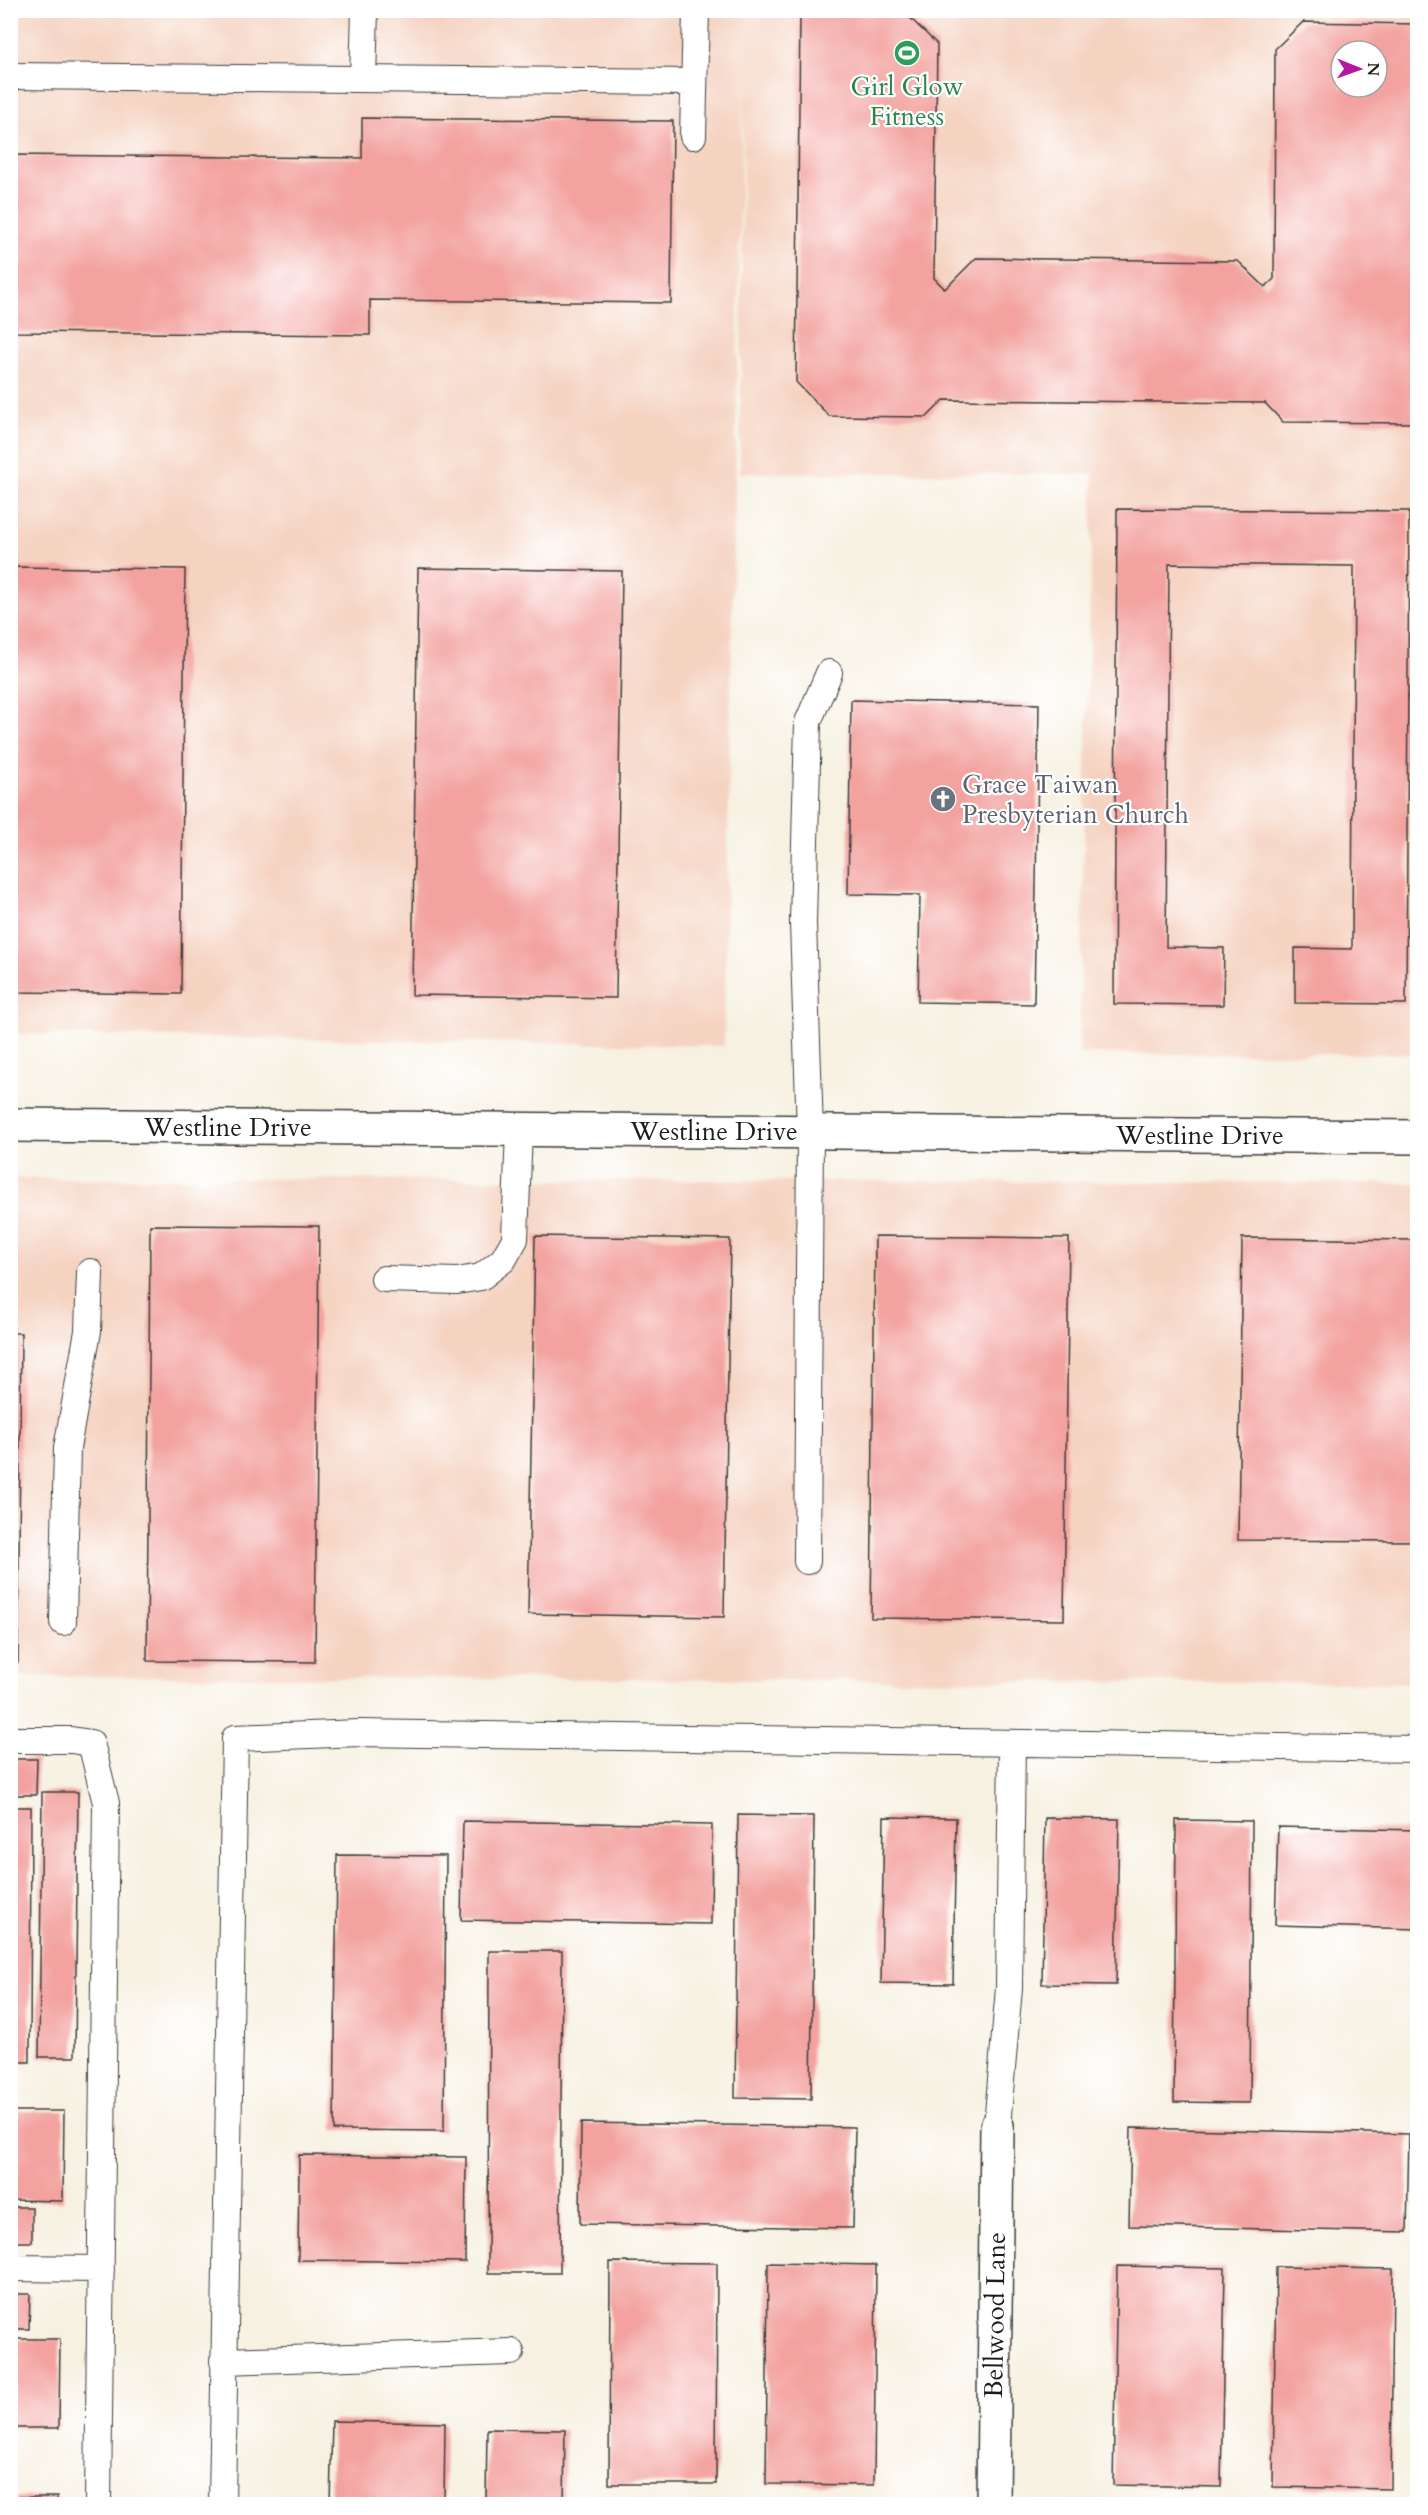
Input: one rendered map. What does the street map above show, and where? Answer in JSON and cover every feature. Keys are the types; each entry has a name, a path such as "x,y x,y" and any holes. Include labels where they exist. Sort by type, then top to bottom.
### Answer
{"street":[{"name":"Westline Drive","path":"10,1125 1418,1137"},
{"name":"Bellwood Lane","path":"993,2505 997,2126"}],"lane":[{"path":"363,79 365,10"},
{"path":"693,136 696,10"},
{"path":"10,76 694,82"},
{"path":"807,1561 810,1131 803,923 808,722 829,673"},
{"path":"384,1280 458,1281 481,1277 503,1260 515,1239 519,1130"},
{"path":"63,1622 67,1448 88,1330 90,1272"},
{"path":"222,2505 235,1738 359,1733 1418,1749"},
{"path":"10,1740 71,1740 91,1743 106,1803 98,2505"},
{"path":"997,2126 1009,1988 1012,1743"},
{"path":"10,2268 101,2269"},
{"path":"223,2361 511,2352"}],"shaded area":[{"path":"11,11 1417,11 1417,1054 1079,1054 1093,474 740,473 744,22 724,1046 11,1034"},
{"path":"10,1178 1417,1183 1417,1683 11,1676"}],"building":[{"path":"800,14 907,15 937,44 934,278 945,289 976,258 1238,261 1265,287 1274,279 1275,49 1303,22 1416,24 1414,423 1283,422 1265,403 944,400 927,417 829,416 796,382"},
{"path":"362,118 673,121 671,303 370,300 370,335 10,332 10,155 362,158"},
{"path":"1117,509 1409,511 1406,1004 1295,1003 1295,948 1352,949 1354,566 1169,564 1166,947 1224,948 1223,1005 1114,1004"},
{"path":"10,567 185,569 181,994 10,992"},
{"path":"418,568 622,571 616,998 412,995"},
{"name":"Grace Taiwan Presbyterian Church","path":"851,700 1039,704 1034,1004 918,1002 920,895 848,894"},
{"path":"150,1225 319,1226 315,1662 147,1661"},
{"path":"535,1236 730,1239 724,1617 528,1614"},
{"path":"875,1236 1069,1238 1064,1620 871,1618"},
{"path":"1242,1238 1418,1240 1418,1541 1238,1540"},
{"path":"10,1333 21,1333 18,1662 10,1662"},
{"path":"10,1759 37,1759 36,1795 10,1795"},
{"path":"42,1792 78,1792 75,2057 39,2057"},
{"path":"10,1807 31,1807 30,2062 10,2062"},
{"path":"738,1815 814,1816 811,2099 735,2098"},
{"path":"884,1817 956,1818 953,1984 881,1983"},
{"path":"1045,1818 1119,1819 1116,1985 1042,1984"},
{"path":"1176,1820 1252,1821 1250,2103 1174,2102"},
{"path":"463,1821 712,1825 711,1924 461,1920"},
{"path":"1278,1827 1418,1830 1418,1929 1275,1925"},
{"path":"337,1855 446,1856 444,2131 334,2130"},
{"path":"489,1951 562,1951 560,2273 488,2273"},
{"path":"10,2111 64,2111 63,2201 10,2200"},
{"path":"581,2123 855,2127 853,2228 580,2224"},
{"path":"1131,2128 1409,2134 1407,2232 1129,2226"},
{"path":"299,2155 466,2157 465,2262 298,2260"},
{"path":"10,2207 32,2207 32,2242 10,2242"},
{"path":"610,2262 717,2263 716,2484 609,2484"},
{"path":"768,2263 876,2265 874,2485 766,2484"},
{"path":"1117,2266 1225,2268 1221,2487 1113,2485"},
{"path":"1276,2267 1393,2269 1391,2489 1273,2487"},
{"path":"10,2294 30,2294 29,2329 10,2329"},
{"path":"10,2339 60,2339 59,2428 10,2428"},
{"path":"332,2421 445,2423 444,2504 330,2504"},
{"path":"487,2429 565,2430 564,2504 486,2504"},
{"path":"10,2497 57,2497 58,2504 10,2504"}],"place":[{"name":"Girl Glow Fitness","path":"907,53"},
{"name":"Grace Taiwan Presbyterian Church","path":"943,799"}]}
